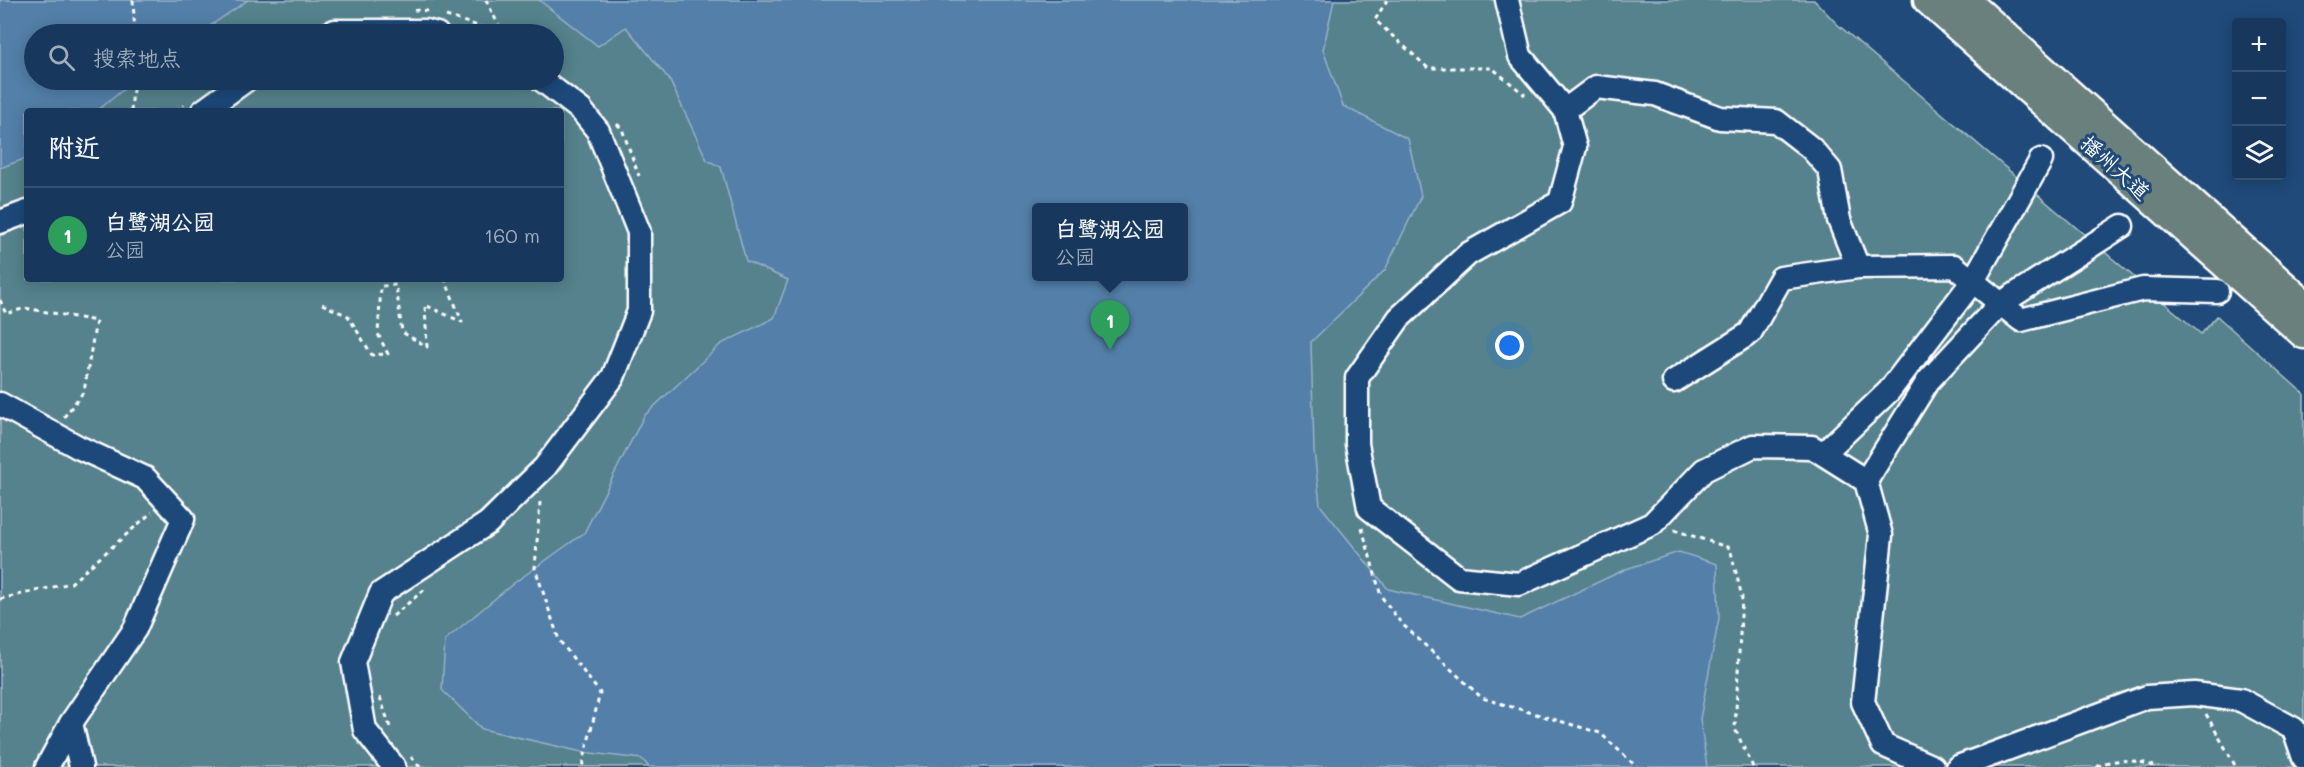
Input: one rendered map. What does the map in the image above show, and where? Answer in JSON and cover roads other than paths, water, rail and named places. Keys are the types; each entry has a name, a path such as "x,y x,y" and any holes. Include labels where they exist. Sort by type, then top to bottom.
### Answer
{"main road":[{"name":"播州大道","path":"1928,0 2304,334"},
{"name":"播州大道","path":"1965,0 2304,304"}],"lane":[{"path":"1507,0 1520,56 1565,110 1575,147 1560,202 1468,254 1399,318 1357,378 1357,444 1369,508 1459,578 1518,584 1652,524 1704,470 1753,446 1812,447 1866,481 1881,535 1863,702 1884,744 1933,767"},
{"path":"1565,110 1596,87 1655,94 1720,118 1776,122 1811,148 1830,170 1839,219 1858,267"},
{"path":"207,108 232,90"},
{"path":"400,759 365,730 353,662 381,593 488,523 545,467 613,376 639,312 639,232 598,131 581,110 555,90"},
{"path":"1823,454 1889,391 1973,281 2041,160"},
{"path":"0,222 24,213"},
{"path":"1866,481 1928,381 2000,304 2122,226"},
{"path":"1674,381 1750,333 1781,278 1858,267 1954,266 2021,320 2143,289 2217,291"},
{"path":"0,404 52,433 145,478 183,519 135,629 71,723 47,767"},
{"path":"1958,767 2147,697 2194,694 2241,700 2294,729 2304,758"},
{"path":"71,723 81,767"}],"water":[{"path":"0,0 248,0 213,24 24,24 24,90 123,90 101,108 24,108 24,159 0,168"},
{"path":"539,0 1334,0 1323,50 1343,106 1408,139 1421,196 1385,270 1311,342 1314,450 1320,505 1388,589 1520,619 1626,569 1679,552 1717,564 1719,618 1700,719 1707,767 649,767 642,759 582,752 482,729 442,690 445,640 514,583 584,533 644,416 721,344 774,318 788,280 746,261 721,167 707,160 669,79 626,27 598,46"}],"place":[{"name":"白鹭湖公园","path":"1110,350"}]}
